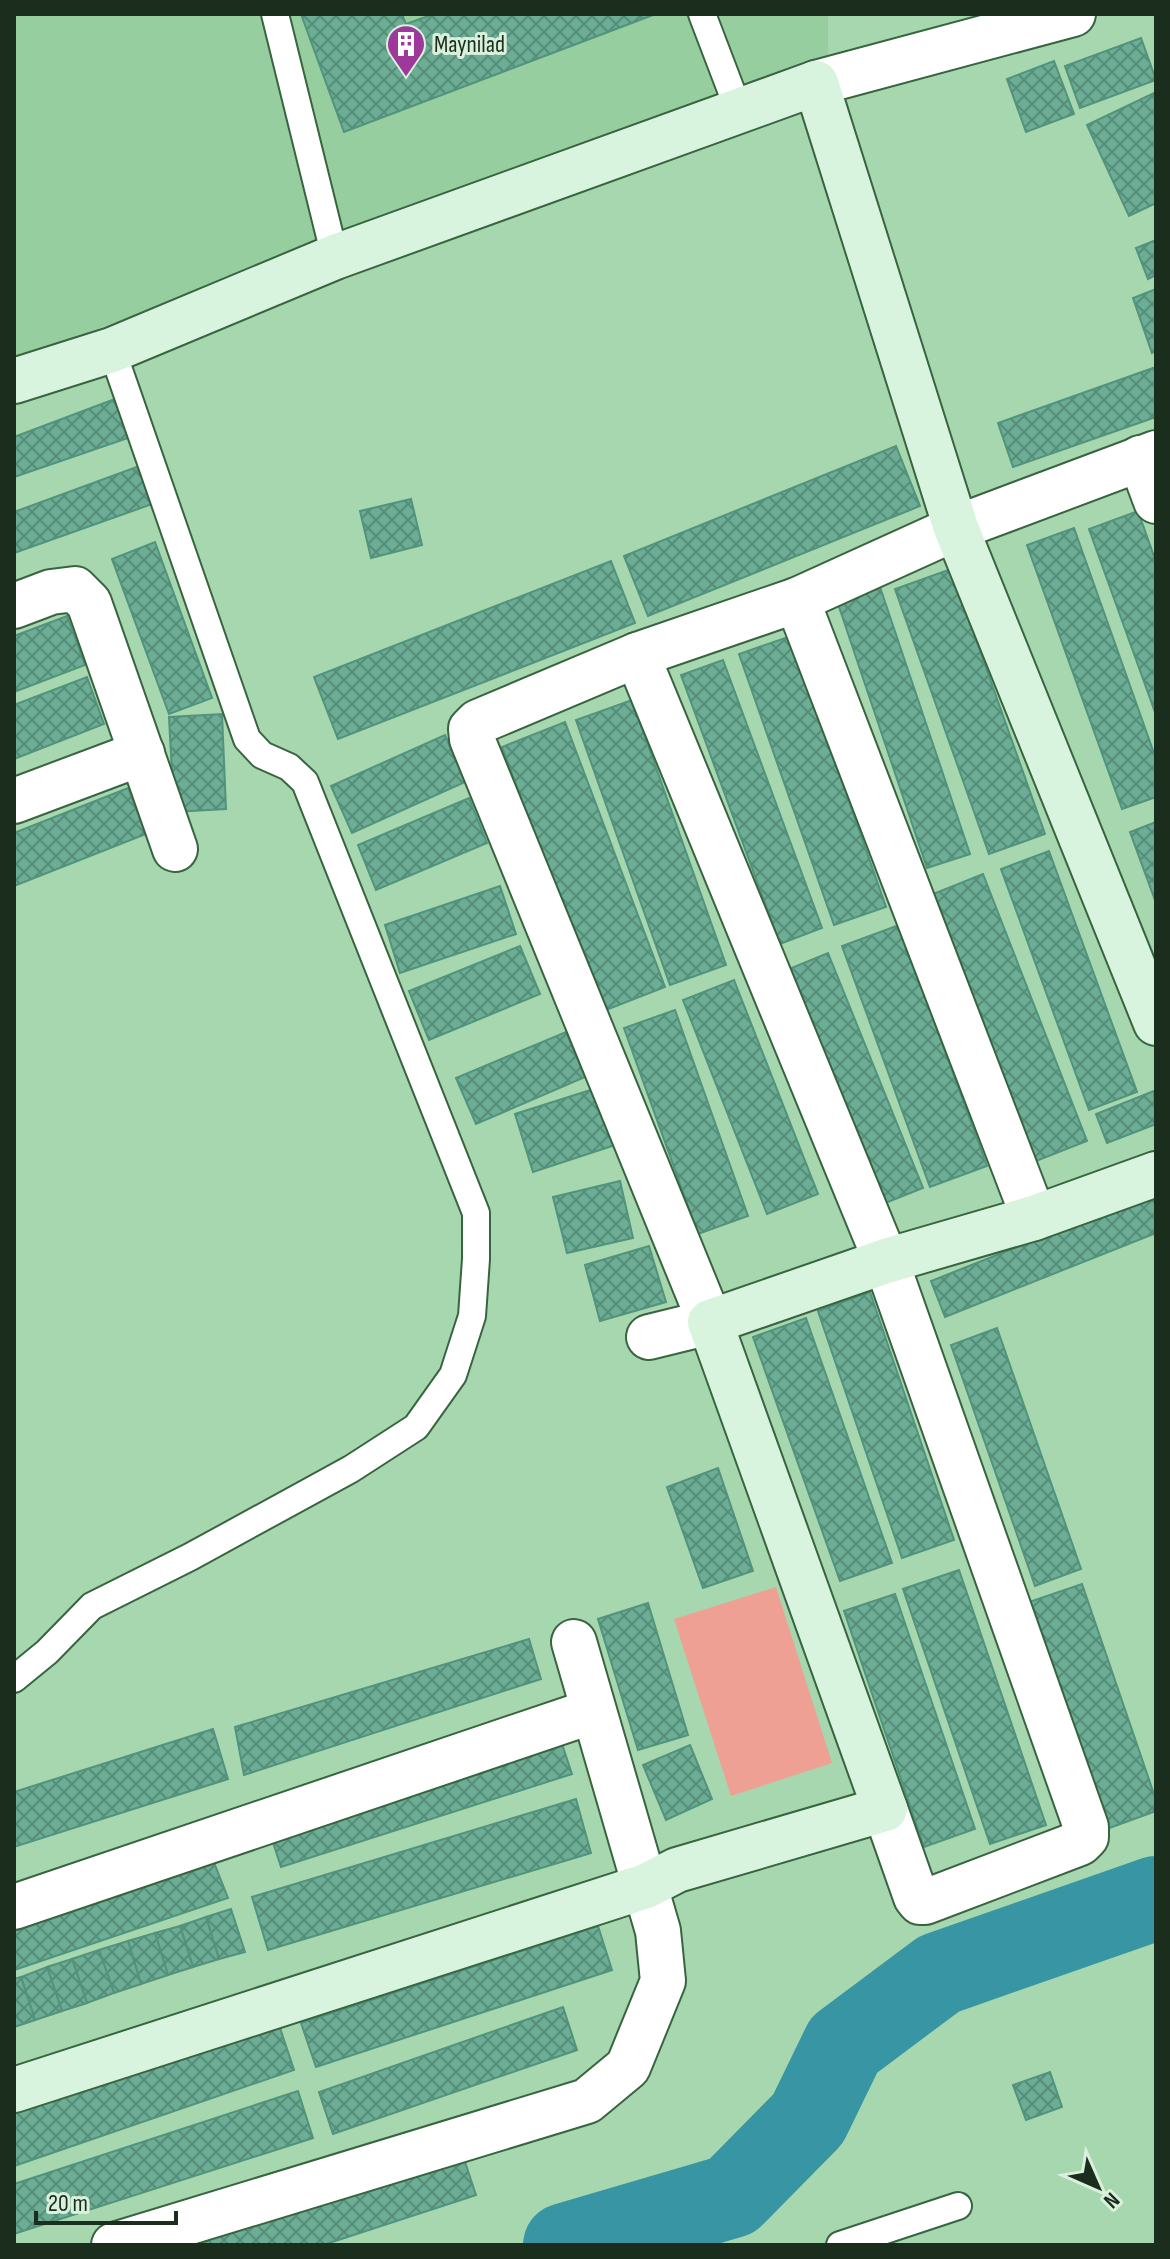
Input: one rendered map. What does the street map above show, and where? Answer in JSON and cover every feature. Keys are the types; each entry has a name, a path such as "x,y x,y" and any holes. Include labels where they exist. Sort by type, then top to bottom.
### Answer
{"street":[{"path":"14,381 112,350 335,257 816,83 1073,14"},
{"path":"816,83 956,528 1156,1023"},
{"path":"637,655 886,1261 1086,1827 1086,1837 1080,1843 925,1902 920,1902 916,1897 710,1322 472,739 471,729 478,722 637,655 797,600 956,528 1148,455 1156,501"},
{"path":"14,606 51,592 75,589 89,603 175,849"},
{"path":"797,600 1034,1218"},
{"path":"14,801 142,753"},
{"path":"649,1337 710,1322 886,1261 1034,1218 1156,1174"},
{"path":"114,2245 587,2101 628,2067 663,1981 658,1931 574,1642"},
{"path":"14,1907 593,1711"},
{"path":"14,2090 646,1886 677,1870 885,1809"}],"lane":[{"path":"275,14 335,257"},
{"path":"702,14 739,111"},
{"path":"14,1679 47,1652 92,1606 190,1557 351,1469 416,1427 453,1375 472,1316 476,1213 305,782 289,767 262,755 247,739 112,350"},
{"path":"840,2245 880,2239 958,2206"}],"shaded area":[{"path":"14,14 828,14 828,63 17,358 14,350"},
{"path":"776,1587 832,1763 731,1796 674,1619"}],"building":[{"name":"Maynilad","path":"301,14 402,14 406,24 434,14 653,15 344,132"},
{"path":"1141,38 1156,80 1080,108 1065,66"},
{"path":"1054,61 1074,114 1026,132 1007,79"},
{"path":"1156,92 1156,203 1129,216 1087,125"},
{"path":"1156,240 1156,275 1148,279 1136,248"},
{"path":"1156,289 1156,351 1152,353 1133,298"},
{"path":"1156,367 1156,417 1013,467 998,423"},
{"path":"120,397 134,436 14,477 14,437"},
{"path":"896,446 920,506 648,616 624,556"},
{"path":"142,465 155,503 14,553 14,512"},
{"path":"411,499 422,545 371,558 360,511"},
{"path":"1138,511 1156,562 1156,715 1089,529"},
{"path":"1074,528 1156,759 1156,797 1122,809 1027,545"},
{"path":"155,542 212,698 169,714 112,559"},
{"path":"611,561 635,623 338,739 314,677"},
{"path":"951,569 1045,834 989,854 895,589"},
{"path":"880,587 970,854 927,868 837,601"},
{"path":"67,616 85,665 14,692 14,636"},
{"path":"791,636 886,907 834,925 739,654"},
{"path":"723,660 822,928 780,944 681,675"},
{"path":"87,677 104,724 14,759 14,705"},
{"path":"632,700 726,965 670,985 576,720"},
{"path":"222,714 226,809 174,812 169,717"},
{"path":"565,722 665,987 601,1012 502,747"},
{"path":"445,735 465,782 352,833 331,786"},
{"path":"128,788 146,834 14,886 14,833"},
{"path":"469,798 487,843 376,890 358,845"},
{"path":"1156,822 1156,903 1130,832"},
{"path":"1049,851 1137,1092 1089,1110 1001,869"},
{"path":"983,874 1087,1141 1036,1161 933,894"},
{"path":"500,886 516,934 400,973 385,925"},
{"path":"899,925 987,1166 930,1187 842,946"},
{"path":"520,946 540,994 429,1040 409,991"},
{"path":"828,953 923,1188 883,1204 789,969"},
{"path":"734,980 818,1194 767,1214 683,1000"},
{"path":"675,1010 748,1216 698,1234 624,1028"},
{"path":"566,1032 585,1077 476,1124 456,1078"},
{"path":"603,1086 621,1143 533,1172 515,1114"},
{"path":"1154,1091 1156,1124 1107,1143 1096,1114"},
{"path":"620,1181 633,1238 567,1253 553,1197"},
{"path":"1156,1192 1156,1233 945,1317 931,1281"},
{"path":"649,1246 666,1302 600,1321 585,1265"},
{"path":"870,1292 954,1540 902,1558 818,1311"},
{"path":"806,1318 892,1563 840,1581 753,1337"},
{"path":"997,1328 1081,1569 1035,1586 951,1345"},
{"path":"718,1468 753,1571 703,1588 667,1487"},
{"path":"959,1570 1046,1825 990,1844 903,1589"},
{"path":"1082,1584 1156,1800 1156,1811 1104,1830 1026,1603"},
{"path":"895,1594 975,1829 924,1847 844,1611"},
{"path":"648,1603 688,1735 638,1750 598,1619"},
{"path":"529,1639 541,1679 244,1775 235,1727"},
{"path":"213,1729 228,1779 14,1847 14,1792"},
{"path":"560,1738 572,1774 281,1867 267,1824"},
{"path":"690,1745 712,1799 666,1820 643,1765"},
{"path":"576,1799 591,1853 268,1950 252,1897"},
{"path":"213,1860 228,1898 14,1970 14,1923"},
{"path":"231,1909 245,1952 219,1959 206,1917"},
{"path":"206,1917 219,1959 193,1967 180,1926"},
{"path":"180,1926 193,1967 168,1975 155,1933"},
{"path":"598,1926 612,1970 316,2067 301,2023"},
{"path":"155,1933 168,1975 141,1984 128,1941"},
{"path":"128,1941 141,1984 114,1993 99,1950"},
{"path":"99,1950 114,1993 87,2003 72,1959"},
{"path":"72,1959 87,2003 62,2011 47,1967"},
{"path":"47,1967 62,2011 35,2020 21,1977"},
{"path":"21,1977 35,2020 14,2027 14,1979"},
{"path":"563,2007 577,2050 333,2134 319,2092"},
{"path":"278,2022 294,2070 14,2166 14,2112"},
{"path":"1050,2072 1062,2107 1026,2120 1013,2085"},
{"path":"298,2091 313,2138 14,2234 14,2184"},
{"path":"461,2150 476,2195 323,2245 168,2245"}],"waterway":[{"path":"565,2245 732,2196 808,2119 844,2045 939,1974 1156,1898"}],"place":[{"name":"Maynilad","path":"406,78"}]}
